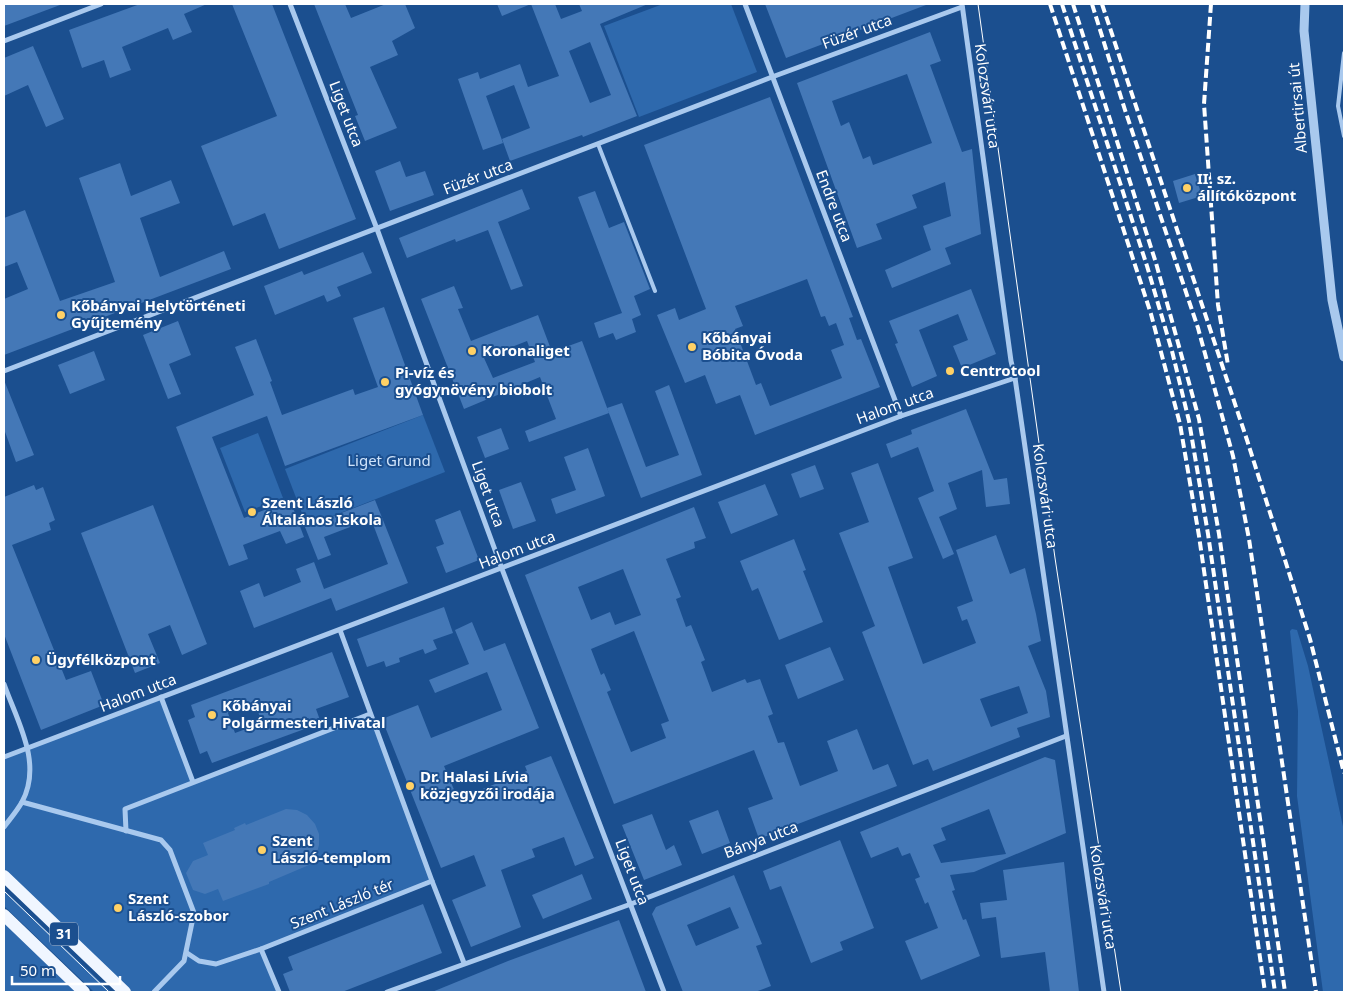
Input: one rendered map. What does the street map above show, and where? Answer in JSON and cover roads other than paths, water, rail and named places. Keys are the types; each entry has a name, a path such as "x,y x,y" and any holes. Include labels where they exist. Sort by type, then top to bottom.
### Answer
{"main road":[{"name":"31","path":"4,876 125,992"},
{"name":"31","path":"4,915 84,992"}],"street":[{"path":"4,41 101,4"},
{"name":"Liget utca","path":"290,4 377,229 502,569 664,992"},
{"name":"Endre utca","path":"745,4 901,416"},
{"name":"Albertirsai út","path":"1306,4 1304,31 1322,224 1332,300 1344,357"},
{"name":"Füzér utca","path":"4,371 962,6"},
{"name":"Kolozsvári utca","path":"962,6 1011,361 1104,992"},
{"name":"Halom utca","path":"4,757 901,416 1015,378"},
{"path":"340,630 464,963 387,992"},
{"path":"4,684 28,748 31,764 29,779 22,802 4,827"},
{"path":"162,697 193,782"},
{"path":"126,831 126,809 370,714"},
{"name":"Bánya utca","path":"464,963 631,904 1066,736"},
{"path":"22,802 161,840 170,850 194,914 194,920 188,936 187,953 184,961 154,992"},
{"name":"Szent László tér","path":"187,953 199,961 216,964 260,949 432,881"},
{"path":"260,949 279,992"}],"lane":[{"path":"1344,53 1338,106 1344,136"},
{"path":"598,144 655,291"}],"tram line":[{"path":"978,4 1055,558 1121,992"},
{"path":"4,891 109,992"}],"railway":[{"path":"1050,4 1151,314 1180,424 1199,536 1265,992"},
{"path":"1062,4 1147,266 1172,351 1189,421 1208,534 1275,992"},
{"path":"1073,4 1156,263 1199,419 1219,534 1285,992"},
{"path":"1092,4 1125,110 1198,328 1233,456 1249,539 1316,992"},
{"path":"1102,4 1247,440 1310,639 1344,773"},
{"path":"1211,4 1204,104 1218,305 1228,365"}],"place":[{"name":"II. sz. állítóközpont","path":"1187,188"},
{"name":"Kőbányai Helytörténeti Gyűjtemény","path":"61,315"},
{"name":"Kőbányai Bóbita Óvoda","path":"692,347"},
{"name":"Koronaliget","path":"472,351"},
{"name":"Centrotool","path":"950,371"},
{"name":"Pi-víz és gyógynövény biobolt","path":"385,382"},
{"name":"Szent László Általános Iskola","path":"252,512"},
{"name":"Ügyfélközpont","path":"36,660"},
{"name":"Kőbányai Polgármesteri Hivatal","path":"212,715"},
{"name":"Dr. Halasi Lívia közjegyzői irodája","path":"410,786"},
{"name":"Szent László-templom","path":"262,850"},
{"name":"Szent László-szobor","path":"118,908"}],"park label":[{"name":"Liget Grund","path":"389,461"}]}
